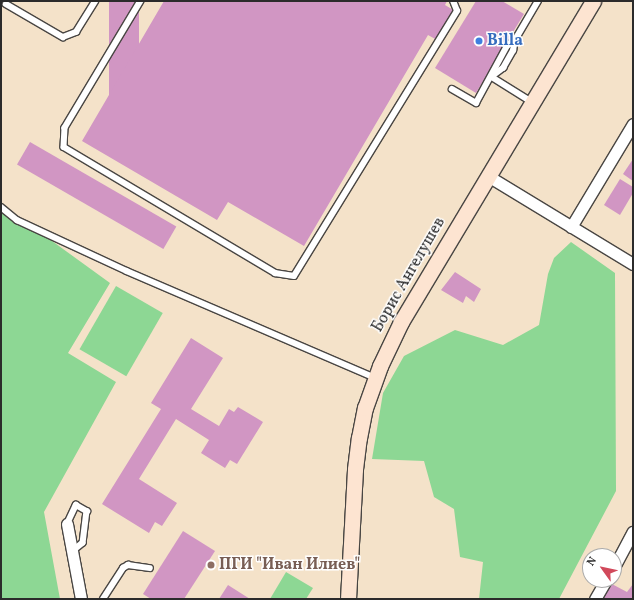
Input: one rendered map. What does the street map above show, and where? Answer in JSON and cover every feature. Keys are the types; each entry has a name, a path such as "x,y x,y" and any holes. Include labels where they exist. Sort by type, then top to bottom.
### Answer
{"street":[{"name":"Борис Ангелушев","path":"348,599 355,469 365,408 375,378 400,322 593,1"},
{"path":"571,226 633,124"},
{"path":"488,176 633,264"},
{"path":"67,524 81,599"},
{"path":"622,552 633,532"},
{"path":"595,599 601,588"}],"lane":[{"path":"6,4 63,37 76,32 94,1"},
{"path":"141,1 65,128 64,147 275,272 294,276 458,12 454,1"},
{"path":"452,89 476,103 492,77 503,68 513,51 515,40 538,1"},
{"path":"492,77 532,102"},
{"path":"1,207 17,220 127,272 375,378"},
{"path":"67,524 76,505 87,511 83,543 73,551"},
{"path":"103,599 123,568 128,565 150,568"}],"green space":[{"path":"1,204 110,283 68,353 116,382 44,512 60,599 1,599"},
{"path":"571,242 615,273 616,491 586,548 582,548 582,555 559,599 479,599 483,562 460,557 454,509 434,497 424,461 372,459 383,393 404,356 455,330 503,345 539,325 548,274 554,258"},
{"path":"116,286 163,313 126,376 80,349"},
{"path":"286,572 313,588 306,599 270,599"}],"building":[{"path":"109,1 139,1 139,140 109,140"},
{"path":"164,1 447,1 445,5 455,11 437,40 428,35 304,246 228,202 217,220 82,141"},
{"name":"Billa","path":"476,1 502,1 524,14 476,93 435,68"},
{"path":"30,142 176,226 163,249 17,165"},
{"path":"633,159 633,181 623,174"},
{"path":"620,179 633,187 633,193 620,215 604,205"},
{"path":"455,272 481,289 474,302 466,296 463,303 441,290"},
{"path":"191,338 223,358 191,409 219,426 229,409 234,412 238,407 263,422 237,464 230,460 225,468 201,453 209,440 176,419 139,479 177,503 162,526 155,522 149,533 102,504 161,409 151,403"},
{"path":"183,531 215,551 184,599 151,599 143,594"},
{"path":"633,584 633,599 601,599 607,588 619,588 627,592"},
{"path":"228,585 250,599 219,599"}],"place":[{"name":"Billa","path":"479,41"},
{"name":"ПГИ \"Иван Илиев\"","path":"211,565"}]}
